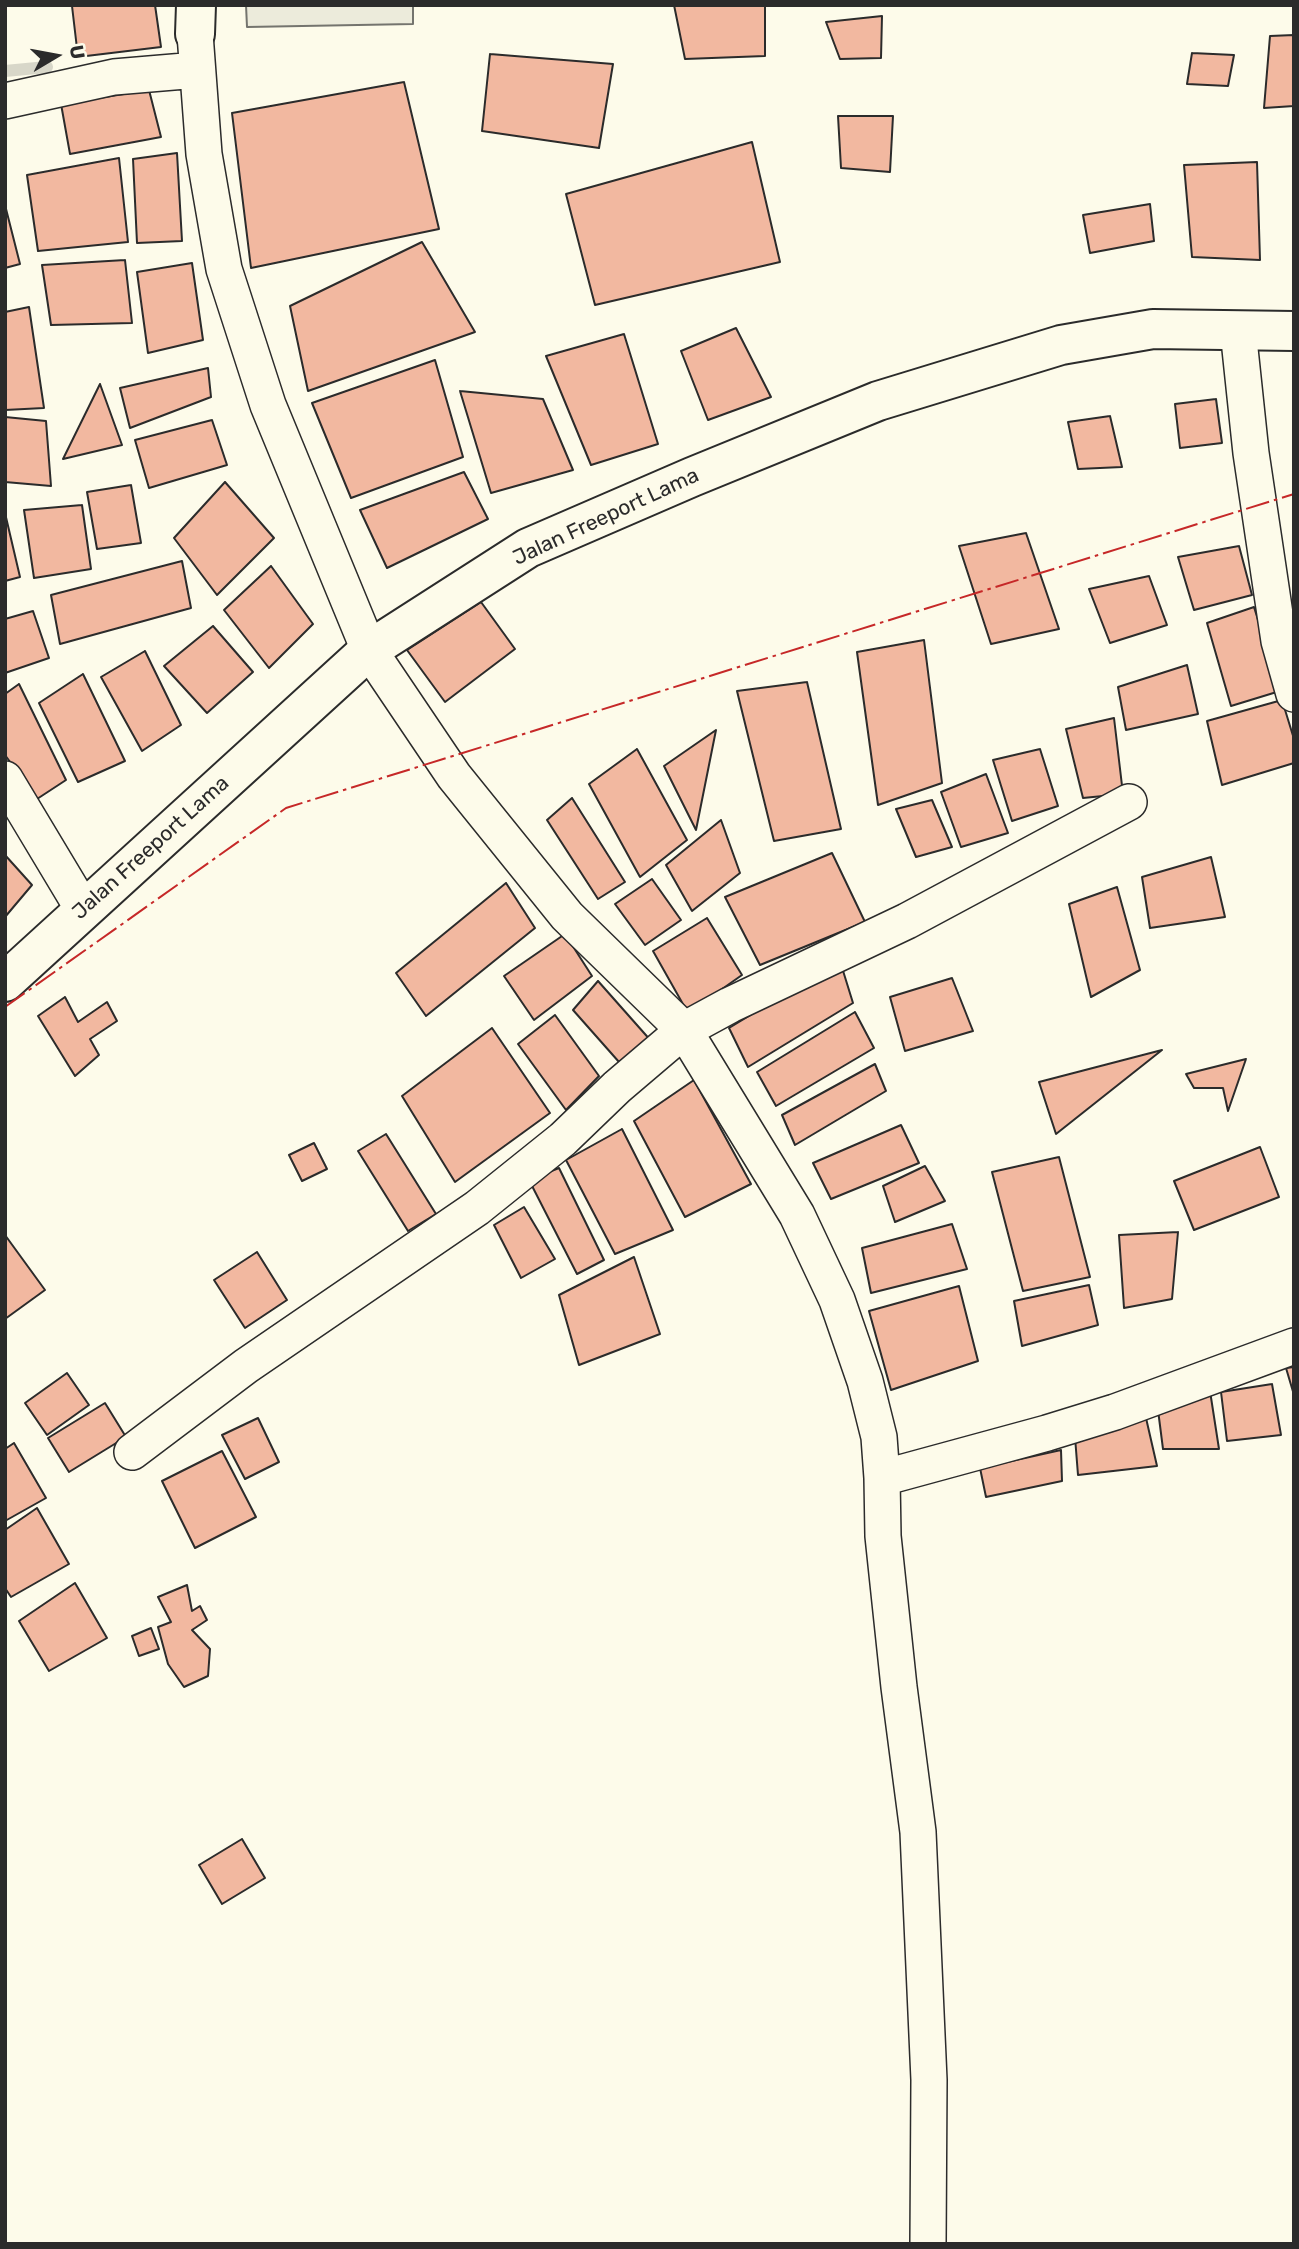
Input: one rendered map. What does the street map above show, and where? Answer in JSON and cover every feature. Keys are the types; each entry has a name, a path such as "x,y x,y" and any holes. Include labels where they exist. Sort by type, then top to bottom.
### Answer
{"street":[{"path":"5,101 114,77 196,42 204,154 224,268 268,405 369,650 454,776 567,916 684,1030 797,1215 837,1300 879,1437 883,1536 918,1832 929,2080 928,2244"},
{"name":"Jalan Freeport Lama","path":"5,982 369,650 528,548 878,401 1061,345 1153,329 1294,331"},
{"path":"1238,330 1251,453 1277,628 1294,694"},
{"path":"5,779 83,909"},
{"path":"132,1452 246,1366 477,1208 563,1139 617,1087 684,1030 907,920 1129,802"},
{"path":"882,1478 1115,1412 1294,1346"}],"shaded area":[{"path":"246,5 413,5 413,24 247,27"}],"building":[{"path":"155,5 161,47 78,57 72,6"},
{"path":"674,5 765,5 765,56 685,59"},
{"path":"882,16 881,58 840,59 826,22"},
{"path":"1294,35 1294,106 1264,108 1270,36"},
{"path":"1192,53 1234,55 1228,86 1187,84"},
{"path":"490,54 613,64 599,148 482,131"},
{"path":"404,82 439,229 251,268 232,113"},
{"path":"149,90 161,137 70,154 61,104"},
{"path":"838,116 893,116 890,172 841,168"},
{"path":"752,142 780,262 595,305 566,194"},
{"path":"177,153 182,241 137,243 133,159"},
{"path":"119,158 128,242 38,251 27,175"},
{"path":"1257,162 1260,260 1192,257 1184,165"},
{"path":"1150,204 1154,241 1090,253 1083,215"},
{"path":"5,205 20,264 5,268"},
{"path":"422,242 475,332 308,391 290,306"},
{"path":"125,260 132,323 51,325 42,265"},
{"path":"192,263 203,340 148,353 137,272"},
{"path":"29,307 44,408 5,410 5,312"},
{"path":"736,328 771,397 708,420 681,351"},
{"path":"624,334 658,444 591,465 546,356"},
{"path":"435,360 463,457 351,498 312,403"},
{"path":"208,368 211,397 130,428 120,388"},
{"path":"100,384 122,445 63,459"},
{"path":"460,391 543,399 573,470 491,493"},
{"path":"1216,399 1222,443 1180,448 1175,404"},
{"path":"1110,416 1122,467 1078,469 1068,422"},
{"path":"5,417 46,421 51,486 5,482"},
{"path":"212,420 227,465 149,488 135,440"},
{"path":"464,472 488,519 387,568 360,510"},
{"path":"225,482 274,538 217,595 174,538"},
{"path":"131,485 141,543 97,549 87,492"},
{"path":"82,505 91,569 34,578 24,510"},
{"path":"5,513 20,577 5,581"},
{"path":"1026,533 1059,629 991,644 959,546"},
{"path":"1239,546 1252,595 1194,610 1178,557"},
{"path":"182,561 191,608 60,644 51,595"},
{"path":"271,566 313,624 269,668 224,610"},
{"path":"1149,576 1167,625 1110,643 1089,589"},
{"path":"481,602 515,649 445,702 407,650"},
{"path":"1254,607 1280,691 1231,706 1207,623"},
{"path":"33,611 49,658 5,673 5,619"},
{"path":"213,626 253,672 207,713 164,666"},
{"path":"924,640 942,783 878,805 857,652"},
{"path":"145,651 181,725 142,751 101,677"},
{"path":"1187,665 1198,714 1126,730 1118,687"},
{"path":"83,674 125,761 78,782 39,703"},
{"path":"807,682 841,829 774,841 737,691"},
{"path":"19,684 66,780 37,799 5,755 5,694"},
{"path":"1282,700 1294,739 1294,763 1222,785 1207,721"},
{"path":"1114,718 1123,794 1083,798 1066,729"},
{"path":"716,730 696,830 664,766"},
{"path":"637,749 687,840 640,877 589,784"},
{"path":"1040,749 1058,806 1012,821 993,760"},
{"path":"986,774 1008,833 961,847 941,792"},
{"path":"572,798 625,882 598,899 547,820"},
{"path":"932,800 952,847 916,857 896,809"},
{"path":"721,820 740,873 692,911 666,865"},
{"path":"832,853 865,922 760,965 725,897"},
{"path":"5,855 32,885 5,917"},
{"path":"1211,857 1225,917 1150,928 1142,877"},
{"path":"652,879 681,920 645,945 615,904"},
{"path":"506,883 535,928 426,1016 396,973"},
{"path":"1117,887 1140,970 1091,997 1069,904"},
{"path":"707,918 742,975 688,1013 653,951"},
{"path":"565,934 592,976 534,1020 504,976"},
{"path":"840,961 853,1003 748,1067 729,1028"},
{"path":"952,978 973,1031 905,1051 890,997"},
{"path":"598,981 652,1042 619,1062 573,1010"},
{"path":"65,997 78,1022 107,1002 117,1021 90,1039 99,1055 75,1076 38,1016"},
{"path":"855,1012 874,1048 776,1106 757,1072"},
{"path":"555,1015 599,1076 566,1110 518,1044"},
{"path":"492,1028 550,1113 455,1182 402,1096"},
{"path":"1162,1050 1056,1134 1039,1082"},
{"path":"1246,1059 1228,1111 1223,1088 1194,1088 1186,1074"},
{"path":"875,1064 886,1091 795,1145 782,1115"},
{"path":"694,1080 751,1184 685,1217 634,1121"},
{"path":"901,1125 919,1163 831,1199 813,1163"},
{"path":"622,1129 673,1230 615,1254 566,1160"},
{"path":"386,1134 436,1214 408,1231 358,1151"},
{"path":"314,1143 327,1169 302,1181 289,1155"},
{"path":"1260,1147 1279,1197 1194,1230 1174,1181"},
{"path":"1059,1157 1090,1277 1023,1291 992,1172"},
{"path":"925,1166 945,1201 895,1222 883,1186"},
{"path":"559,1168 604,1260 577,1274 529,1180"},
{"path":"524,1207 555,1259 521,1278 494,1225"},
{"path":"952,1224 967,1269 871,1293 862,1248"},
{"path":"1178,1232 1172,1299 1124,1308 1119,1235"},
{"path":"5,1235 45,1290 5,1319"},
{"path":"257,1252 287,1300 245,1328 214,1280"},
{"path":"634,1257 660,1334 579,1365 559,1295"},
{"path":"1089,1285 1098,1325 1022,1346 1014,1301"},
{"path":"959,1286 978,1361 891,1390 869,1311"},
{"path":"1294,1367 1294,1395 1286,1368"},
{"path":"67,1373 89,1405 47,1435 25,1403"},
{"path":"1272,1384 1281,1435 1227,1441 1221,1392"},
{"path":"1210,1391 1219,1449 1163,1449 1158,1410"},
{"path":"105,1403 126,1437 69,1472 48,1438"},
{"path":"258,1418 279,1462 245,1479 222,1435"},
{"path":"1146,1418 1157,1466 1078,1475 1075,1437"},
{"path":"14,1443 46,1498 5,1521 5,1449"},
{"path":"1061,1450 1062,1481 986,1497 980,1468"},
{"path":"222,1451 256,1517 195,1548 162,1481"},
{"path":"37,1508 69,1564 11,1597 5,1588 5,1530"},
{"path":"75,1583 107,1638 49,1671 19,1621"},
{"path":"187,1585 192,1611 200,1606 207,1620 192,1630 210,1649 208,1676 184,1687 168,1664 158,1627 171,1622 158,1597"},
{"path":"151,1628 159,1649 139,1656 132,1636"},
{"path":"242,1839 265,1878 222,1904 199,1865"}],"waterway":[{"path":"5,71 47,67"}],"power":[{"path":"5,1007 286,808 1294,494"}]}
